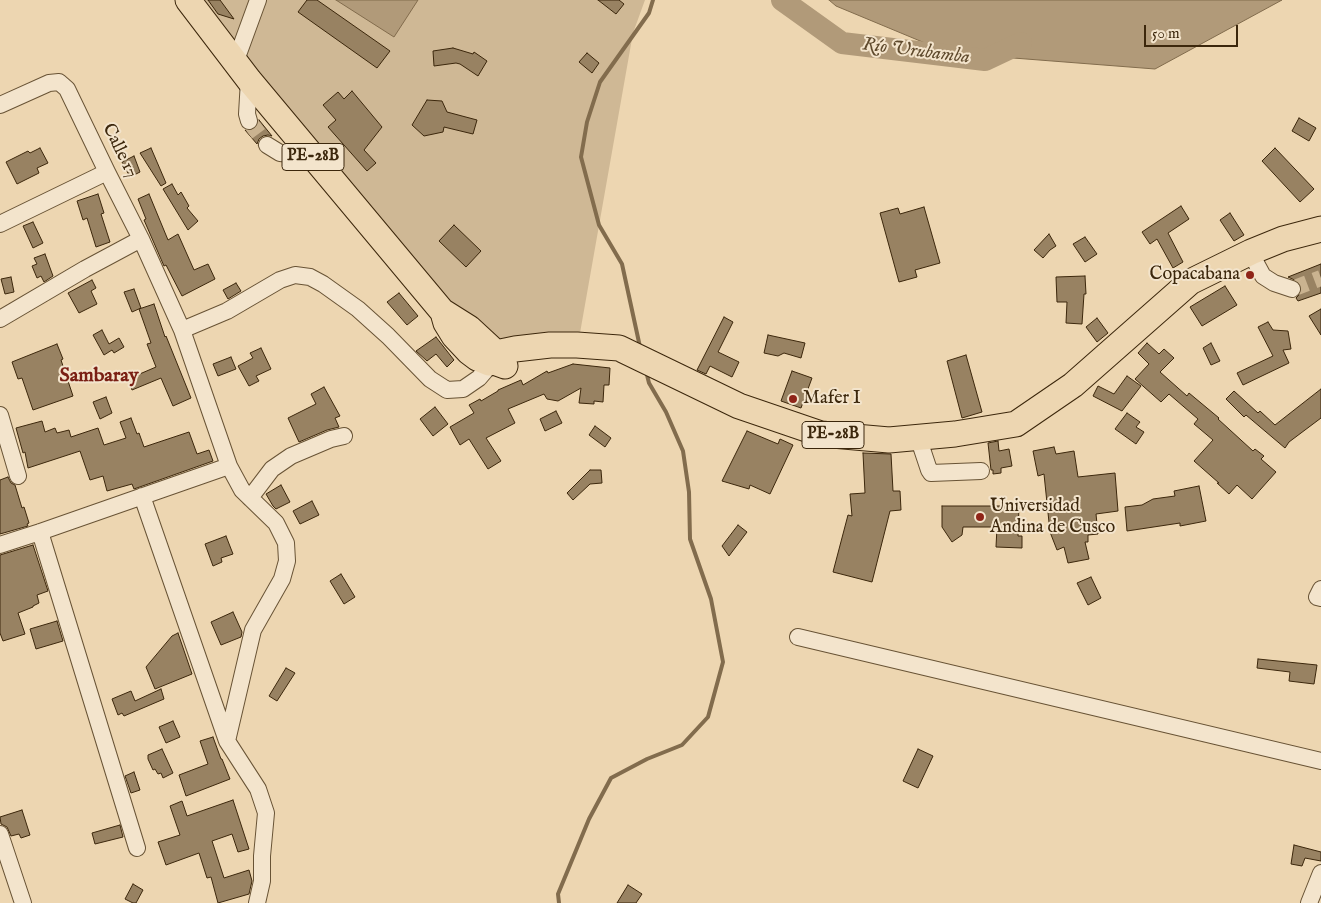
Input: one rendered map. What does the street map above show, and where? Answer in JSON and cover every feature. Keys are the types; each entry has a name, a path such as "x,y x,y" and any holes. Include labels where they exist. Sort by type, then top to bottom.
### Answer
{"highway":[{"name":"PE-28B","path":"188,0 242,71 442,311 469,328 489,345 491,358 514,349 550,345 619,348 739,406 821,434 889,440 955,434 1016,424 1073,385 1190,282 1251,252 1283,239 1321,229"}],"street":[{"path":"249,121 242,71 258,0"},
{"name":"Calle 17","path":"0,104 49,84 59,82 67,89 141,239 182,330 229,466 242,490 276,523 286,543 287,561 282,579 253,630 227,741"},
{"path":"267,145 280,153 290,154 307,149"},
{"path":"0,224 107,172"},
{"path":"0,319 141,239"},
{"path":"1251,252 1263,276 1274,284 1292,289"},
{"path":"182,330 227,311 280,280 295,274 310,277 323,284 358,309 388,336 430,380 447,390 463,389 479,378 486,371 491,358"},
{"path":"0,414 18,476"},
{"path":"250,498 272,468 291,456 330,439 344,436"},
{"path":"918,437 931,472 981,471"},
{"path":"0,544 40,532 229,466"},
{"path":"142,496 227,741 258,789 266,813 262,881 257,903"},
{"path":"40,532 137,848"},
{"path":"1321,589 1317,597 1321,598"},
{"path":"798,636 1321,761"},
{"path":"0,834 23,903"},
{"path":"1309,903 1321,873"}],"shaded area":[{"path":"200,0 645,0 633,33 580,333 495,350 328,165"},
{"path":"336,0 418,0 394,37"},
{"path":"829,0 1282,0 1155,69 949,53 836,6"}],"building":[{"path":"208,0 220,0 234,19 218,14"},
{"path":"307,0 317,0 390,51 377,68 298,12"},
{"path":"598,0 619,0 624,4 616,14"},
{"path":"453,48 473,54 474,52 487,61 478,76 456,63 434,66 433,51"},
{"path":"587,53 599,63 592,73 579,62"},
{"path":"352,91 382,127 364,150 376,163 367,171 328,127 336,120 323,105 338,92 344,99"},
{"path":"427,100 442,101 447,112 477,120 473,134 444,127 443,132 424,136 412,125"},
{"path":"1299,118 1316,128 1309,141 1292,131"},
{"path":"259,120 272,136 263,136 257,144 245,130 251,131 256,128"},
{"path":"40,148 48,163 37,168 39,173 17,184 6,162 28,151 30,153"},
{"path":"151,148 166,183 161,186 140,153"},
{"path":"1275,148 1314,189 1300,202 1262,161"},
{"path":"134,156 140,172 130,177 122,162"},
{"path":"172,184 178,195 181,192 189,206 187,208 198,221 188,230 163,189"},
{"path":"98,194 104,213 101,214 110,242 96,247 87,218 83,220 77,201"},
{"path":"149,194 168,240 178,234 194,270 208,264 215,279 182,296 166,265 164,266 144,220 146,219 138,199"},
{"path":"1181,206 1189,219 1168,233 1183,262 1173,268 1157,239 1150,244 1142,232"},
{"path":"924,207 940,263 915,270 917,277 899,282 880,213 898,208 900,214"},
{"path":"1230,213 1244,235 1234,241 1220,220"},
{"path":"33,222 43,243 33,248 23,226"},
{"path":"454,225 481,251 466,267 439,241"},
{"path":"1049,234 1056,246 1043,258 1034,250"},
{"path":"1085,237 1097,254 1085,262 1073,244"},
{"path":"45,254 53,276 44,282 41,276 37,278 32,266 37,264 34,258"},
{"path":"1321,264 1321,293 1298,301 1296,298 1301,293 1302,287 1299,282 1288,277"},
{"path":"1085,276 1086,294 1084,294 1082,324 1066,323 1067,302 1057,302 1056,277"},
{"path":"11,277 14,292 5,294 1,279"},
{"path":"92,280 96,288 91,291 97,304 79,313 68,293"},
{"path":"236,283 241,291 228,299 223,290"},
{"path":"1225,286 1237,305 1202,326 1190,307"},
{"path":"134,289 141,308 132,312 124,292"},
{"path":"399,293 418,316 407,325 387,302"},
{"path":"154,304 165,337 191,398 173,406 161,378 132,390 128,379 156,367 147,344 151,343 139,309"},
{"path":"1321,309 1321,335 1309,316"},
{"path":"724,317 733,322 718,352 739,362 732,377 710,366 706,374 697,370"},
{"path":"1097,318 1108,333 1097,342 1086,327"},
{"path":"1268,322 1273,330 1288,331 1291,349 1283,350 1289,363 1243,385 1237,373 1273,356 1258,327"},
{"path":"102,330 109,344 119,338 124,347 114,353 112,350 104,355 93,335"},
{"path":"768,335 805,343 801,358 784,353 778,356 764,353"},
{"path":"436,337 454,360 447,367 436,354 427,361 416,351"},
{"path":"1147,343 1159,354 1164,349 1174,358 1160,372 1187,396 1189,393 1219,418 1253,451 1255,449 1264,456 1261,459 1276,472 1252,499 1237,485 1229,494 1194,461 1213,440 1194,424 1198,419 1169,394 1161,402 1135,379 1149,364 1138,353"},
{"path":"1211,343 1220,361 1211,365 1203,348"},
{"path":"57,344 73,396 33,410 22,378 18,379 12,362"},
{"path":"261,348 271,369 256,376 259,381 249,386 238,366 253,358 250,353"},
{"path":"966,355 982,412 962,418 947,361"},
{"path":"231,357 236,369 218,376 213,364"},
{"path":"573,364 610,368 609,385 604,385 603,402 594,401 594,404 579,403 581,388 558,401 547,399 544,394 508,409 515,423 486,438 501,461 488,469 469,439 460,445 450,427 474,413 469,405 480,399 481,401 498,390 521,380 523,385 547,371 548,373"},
{"path":"792,371 812,378 801,408 781,401"},
{"path":"1127,376 1141,386 1122,411 1093,396 1098,386 1114,394"},
{"path":"324,387 340,416 335,418 339,427 299,442 288,418 316,404 311,394"},
{"path":"1321,389 1321,418 1289,442 1285,448 1246,415 1244,417 1226,399 1234,391 1258,413 1260,411 1275,425"},
{"path":"106,397 112,413 100,419 93,402"},
{"path":"435,407 448,424 433,436 420,419"},
{"path":"556,411 562,423 545,431 540,419"},
{"path":"1127,413 1140,422 1136,427 1144,432 1136,444 1115,429"},
{"path":"131,418 144,447 189,432 197,454 209,450 213,461 134,489 132,484 107,491 103,476 90,480 80,451 28,468 25,452 23,453 16,428 42,421 45,432 55,428 57,433 69,430 71,437 98,428 104,445 126,438 120,422"},
{"path":"595,426 611,438 605,447 589,435"},
{"path":"747,431 778,444 780,439 793,445 770,494 750,485 749,489 722,481"},
{"path":"998,441 999,451 1009,449 1012,466 1001,468 1001,473 993,474 988,443"},
{"path":"1054,447 1056,454 1074,451 1078,477 1115,473 1118,511 1096,514 1098,534 1088,535 1088,542 1085,542 1089,559 1068,563 1064,547 1057,550 1050,532 1044,474 1038,476 1033,451"},
{"path":"863,453 891,454 893,491 900,491 901,510 890,511 872,582 833,572 848,515 852,516 850,494 865,493"},
{"path":"590,470 601,470 602,483 590,484 573,500 567,493"},
{"path":"8,477 11,483 15,485 29,523 27,524 28,526 0,534 0,480"},
{"path":"281,485 290,502 276,509 266,494"},
{"path":"1199,486 1206,521 1180,526 1180,523 1127,531 1125,507 1142,505 1153,499 1175,496 1174,491"},
{"path":"312,501 319,515 300,524 293,511"},
{"name":"Universidad Andina de Cusco","path":"942,506 1019,506 1018,536 1022,536 1022,548 996,547 997,527 963,527 962,535 952,542 942,527"},
{"path":"738,525 747,532 729,556 722,546"},
{"path":"226,536 233,554 221,558 222,562 213,566 205,544"},
{"path":"33,545 48,591 37,595 39,603 18,613 25,634 3,641 0,633 0,555"},
{"path":"341,574 355,597 344,604 330,581"},
{"path":"1091,577 1101,598 1088,605 1077,583"},
{"path":"233,612 242,632 241,637 221,645 211,622"},
{"path":"57,621 63,641 36,649 30,629"},
{"path":"178,633 192,674 155,689 146,667 172,636"},
{"path":"1258,659 1317,665 1314,684 1289,681 1290,672 1257,668"},
{"path":"286,668 295,673 277,701 269,696"},
{"path":"161,689 164,699 124,716 122,713 118,715 112,699 131,691 135,701"},
{"path":"173,721 180,737 166,743 159,727"},
{"path":"213,737 230,779 186,796 179,775 208,764 200,741"},
{"path":"162,749 173,773 163,778 161,773 158,774 155,769 153,770 148,759 148,755"},
{"path":"918,749 933,756 918,788 903,781"},
{"path":"134,772 140,790 131,793 125,776"},
{"path":"233,800 249,849 238,852 232,834 212,841 224,878 249,870 252,881 249,894 218,903 211,877 207,878 199,853 166,865 158,842 180,835 170,806 182,801 187,816"},
{"path":"22,810 30,835 21,838 19,834 11,836 7,827 1,824 0,817"},
{"path":"120,825 123,837 95,844 92,833"},
{"path":"1294,845 1321,852 1321,861 1305,858 1302,866 1291,864"},
{"path":"133,884 143,890 136,903 125,899"},
{"path":"628,885 642,894 636,903 617,903"}],"waterway":[{"path":"640,347 622,264 599,225 581,157 587,122 600,82 649,13 653,0"},
{"name":"Río Urubamba","path":"782,0 842,43 985,60 1021,43"},
{"path":"559,903 558,894 589,819 611,778 647,759 682,745 708,717 723,662 711,599 690,539 689,492 683,451 666,412 649,383 646,371"}],"tunnel":[{"path":"249,121 267,145"},
{"path":"1292,289 1321,278"}],"place":[{"name":"Copacabana","path":"1250,275"},
{"name":"Mafer I","path":"793,399"},
{"name":"Universidad Andina de Cusco","path":"980,517"}],"district":[{"name":"Sambaray","path":"99,377"}]}
